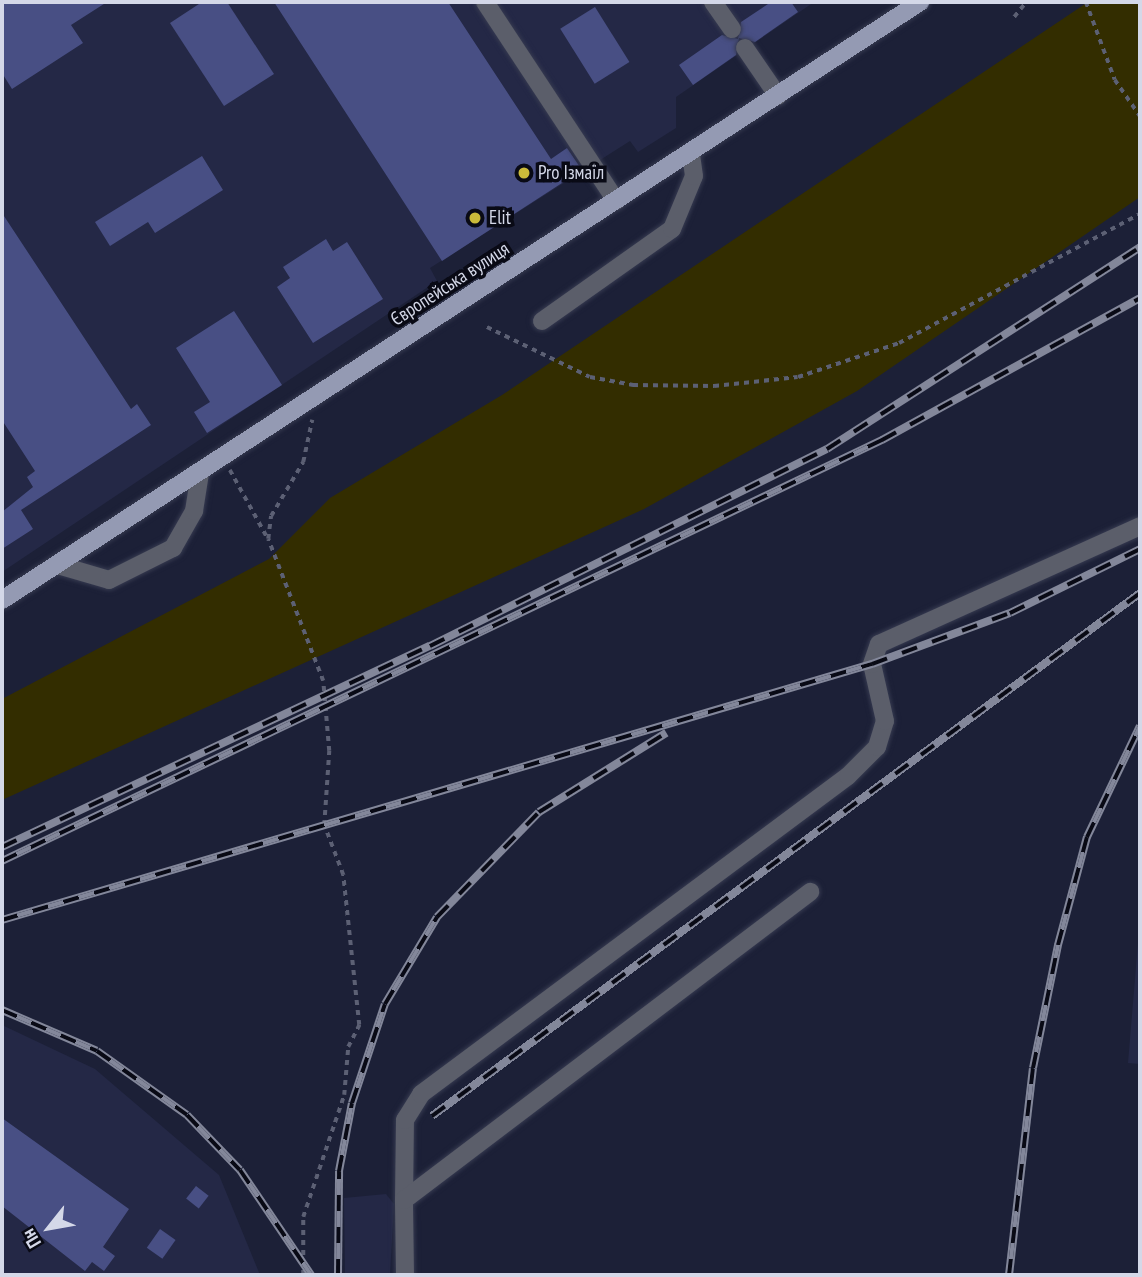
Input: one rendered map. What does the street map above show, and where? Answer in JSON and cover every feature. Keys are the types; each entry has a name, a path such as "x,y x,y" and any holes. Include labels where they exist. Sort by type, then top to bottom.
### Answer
{"main road":[{"name":"Європейська вулиця","path":"2,600 691,154 920,2"}],"lane":[{"path":"485,2 616,201"},
{"path":"713,2 732,29"},
{"path":"745,48 778,96"},
{"path":"542,321 672,229 694,176 691,154"},
{"path":"58,565 108,580 173,548 194,511 200,473"},
{"path":"405,1275 405,1120 421,1094 848,776 877,747 885,721 872,664 879,644 1140,526"},
{"path":"404,1200 810,892"}],"path":[{"path":"1014,17 1026,2"},
{"path":"1086,2 1115,80 1140,116"},
{"path":"487,327 590,377 633,385 714,386 797,377 899,343 1140,214"},
{"path":"268,539 271,516 303,461 316,395"},
{"path":"230,469 268,539 323,681 329,751 324,825 343,875 359,1026 348,1046 344,1095 303,1217 303,1275"}],"shaded area":[{"path":"2,2 814,2 676,97 676,128 638,152 630,141 430,268 437,281 2,572"},
{"path":"1088,2 1140,2 1140,197 857,391 644,509 2,800 2,699 269,559 330,498 502,395"},
{"path":"1140,919 1140,1064 1128,1063"},
{"path":"2,1025 95,1069 219,1175 260,1275 2,1275"},
{"path":"386,1194 394,1204 390,1275 345,1275 344,1198"}],"building":[{"path":"2,2 107,2 71,25 83,43 12,89 2,73"},
{"path":"202,2 227,2 274,74 224,106 170,23"},
{"path":"274,2 448,2 551,159 567,148 582,170 442,261"},
{"path":"771,2 791,2 798,12 755,42 739,38 736,55 693,85 679,65 722,35 738,39 741,22"},
{"path":"595,7 629,62 595,84 560,29"},
{"path":"202,156 223,190 155,233 148,222 110,246 95,222"},
{"path":"2,213 131,409 137,404 151,425 21,510 33,529 2,549 2,512 33,487 27,477 35,471 2,420"},
{"path":"326,239 333,251 347,242 383,299 313,343 277,287 290,278 283,267"},
{"path":"234,311 282,385 207,433 194,412 210,402 176,348"},
{"path":"2,1118 129,1209 103,1247 115,1256 104,1271 92,1262 85,1271 2,1206"},
{"path":"196,1186 209,1196 199,1208 186,1199"},
{"path":"160,1229 176,1240 162,1259 147,1248"}],"railway":[{"path":"2,847 430,646 827,449 1140,247"},
{"path":"2,861 882,440 1140,298"},
{"path":"2,920 872,664 1010,613 1140,549"},
{"path":"432,1116 1140,593"},
{"path":"1009,1275 1033,1068 1058,945 1087,837 1140,726"},
{"path":"338,1275 339,1171 352,1103 385,1004 437,917 539,812 666,733"},
{"path":"2,1010 97,1051 187,1115 240,1170 311,1275"}],"place":[{"name":"Pro Ізмаїл","path":"524,173"},
{"name":"Elit","path":"475,218"}]}
